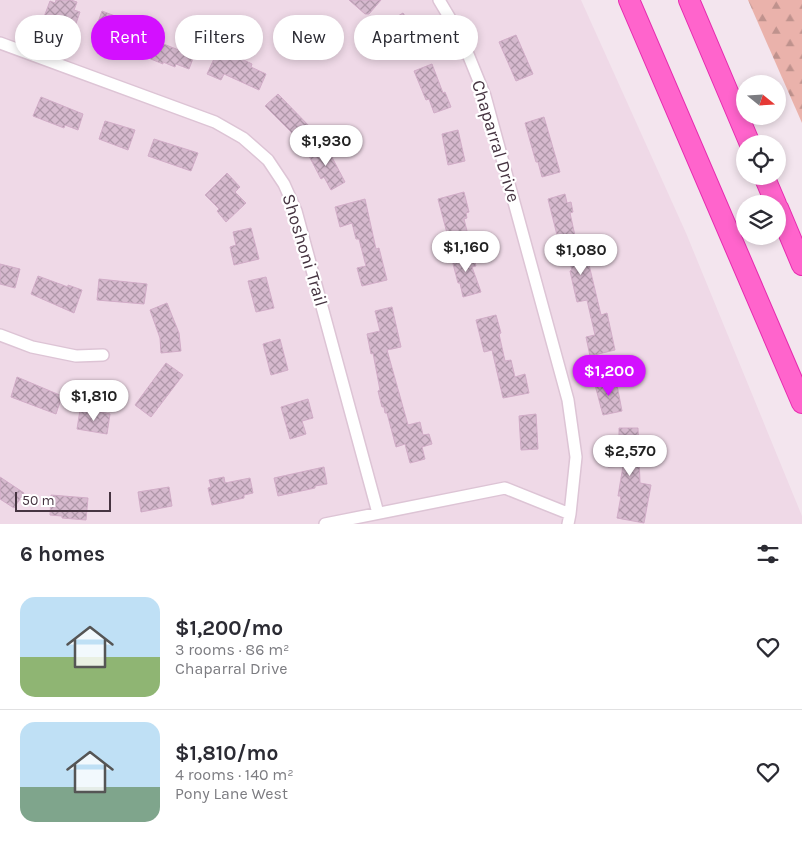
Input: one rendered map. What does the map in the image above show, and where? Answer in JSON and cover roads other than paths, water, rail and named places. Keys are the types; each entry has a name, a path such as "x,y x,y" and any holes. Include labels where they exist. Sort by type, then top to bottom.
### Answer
{"highway":[{"path":"629,0 802,403"},
{"path":"689,0 746,135"},
{"path":"786,227 802,265"}],"street":[{"name":"Chaparral Drive","path":"439,0 461,37 486,96 568,400 576,457 569,519"},
{"name":"Shoshoni Trail","path":"0,44 215,122 243,138 268,160 284,184 296,211 378,513"},
{"path":"0,335 32,346 76,356 103,355"},
{"path":"325,524 505,488 569,519"}]}
